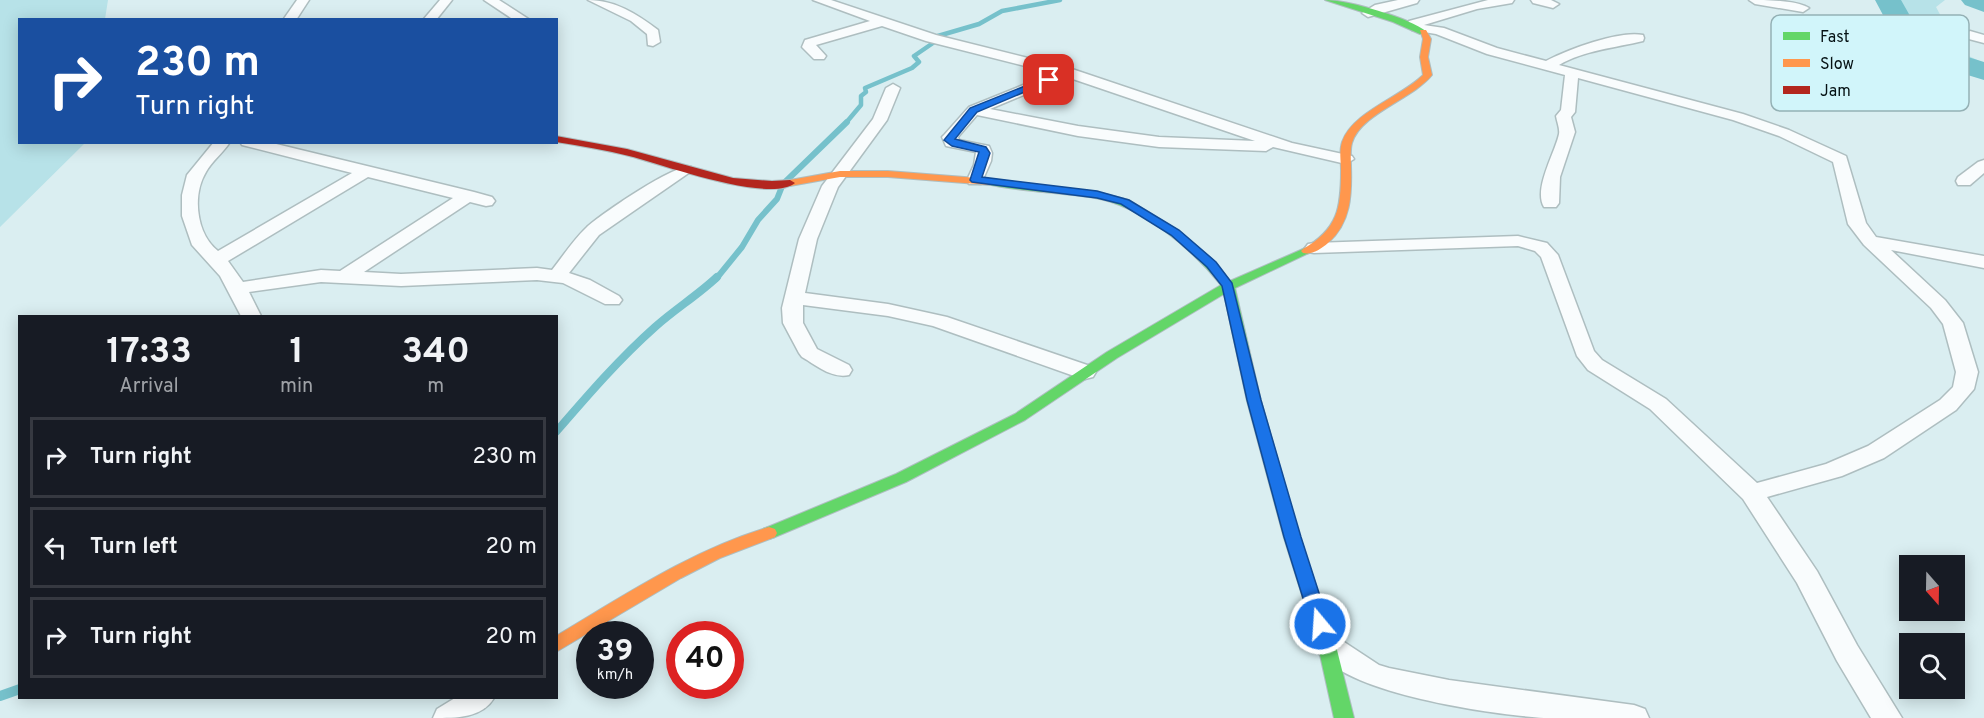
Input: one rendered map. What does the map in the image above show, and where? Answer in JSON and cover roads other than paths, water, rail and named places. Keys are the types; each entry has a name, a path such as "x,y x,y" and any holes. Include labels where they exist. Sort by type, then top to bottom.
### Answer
{"street":[{"path":"290,18 303,0"},
{"path":"431,18 446,1 460,0"},
{"path":"490,0 522,18"},
{"path":"594,0 644,24 653,33 653,42"},
{"path":"819,0 931,38 1067,72 1288,147 1346,159"},
{"path":"1329,0 1414,26 1439,31 1477,47 1738,117 1784,133 1834,155 1843,164 1845,183 1857,224 1870,240 1913,279 1953,323 1967,372 1963,389 1948,405 1876,452 1834,470 1752,493"},
{"path":"1368,13 1413,0"},
{"path":"1414,26 1463,9 1508,0"},
{"path":"1537,0 1553,4"},
{"path":"1755,0 1803,8"},
{"path":"819,56 809,47 810,43 881,22"},
{"path":"558,644 675,573 714,554 901,478 1020,417 1085,372 1228,286 1314,248 1340,226 1347,210 1347,140 1354,129 1410,94 1422,84 1428,75 1424,57 1427,38 1423,31 1414,26"},
{"path":"1970,34 1984,39"},
{"path":"1547,66 1565,56 1614,41 1638,38"},
{"path":"975,180 982,165 983,149 956,144 949,140 974,110 1067,72"},
{"path":"1550,203 1552,177 1567,132 1563,116 1568,112 1570,82 1573,73"},
{"path":"841,370 809,353 800,340 793,323 792,308 808,239 830,186 880,120 893,88"},
{"path":"974,110 1078,131 1159,142 1288,147"},
{"path":"558,139 636,155 685,170 767,184 783,184 840,174 888,174 975,180 1097,195 1125,202 1175,233 1211,265 1228,286 1257,412 1292,537 1327,646 1344,718"},
{"path":"221,144 200,168 189,192 192,218 201,244 217,259 239,288 251,315"},
{"path":"255,144 486,201"},
{"path":"1964,181 1984,165"},
{"path":"556,277 593,231 637,199 685,170"},
{"path":"217,259 365,172"},
{"path":"346,276 468,196"},
{"path":"1870,240 1984,262"},
{"path":"1314,248 1488,241 1518,241 1541,247 1549,255 1584,352 1594,365 1658,404 1752,493 1808,578 1847,653 1887,718"},
{"path":"239,288 321,276 401,280 537,274 583,284 612,300"},
{"path":"795,298 920,316 1085,372"},
{"path":"1327,646 1370,673 1389,680 1449,692 1634,718"},
{"path":"448,718 476,699"}],"waterway":[{"path":"845,124 861,105 861,96 866,92 865,88 912,68 919,62 914,56 933,43 931,38 979,24 1002,11 1060,0"},
{"path":"1888,0 1896,15"},
{"path":"1974,0 1984,4"},
{"path":"1969,66 1984,71"},
{"path":"716,279 742,247 758,220 777,199 783,184 845,124"},
{"path":"558,430 642,339 717,277"},
{"path":"0,696 18,690"}]}
